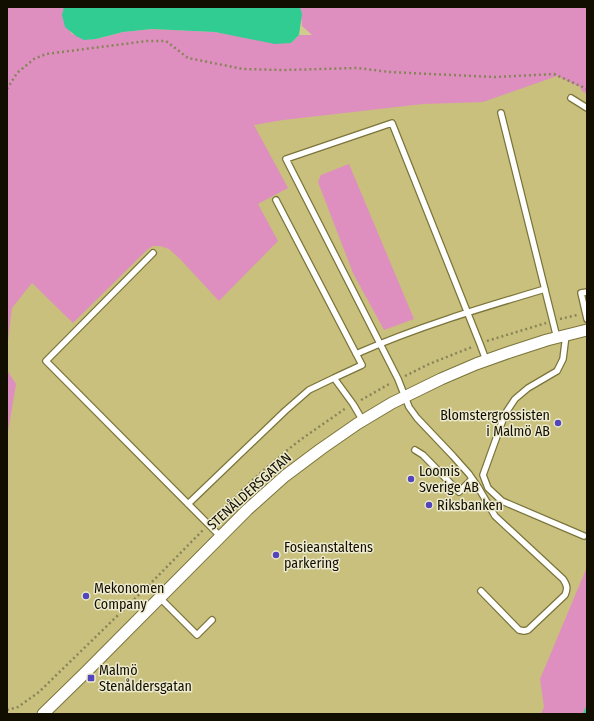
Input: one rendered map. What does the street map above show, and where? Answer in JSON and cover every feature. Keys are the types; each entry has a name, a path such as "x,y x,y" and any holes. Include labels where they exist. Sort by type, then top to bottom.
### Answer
{"street":[{"name":"STENÅLDERSGATAN","path":"43,714 247,510 285,476 321,449 392,403 441,379 486,360 561,336 587,330"}],"lane":[{"path":"571,98 587,108"},
{"path":"502,113 545,289 561,336 564,359 557,371 528,388 515,399 505,414 484,475 488,488 502,501 584,536"},
{"path":"481,591 519,630 524,631 528,630 534,625 565,595 567,586 563,579 495,516 472,478 409,408 398,379 286,159 392,123 486,360"},
{"path":"188,504 309,390 362,365 276,200"},
{"path":"153,253 46,361 221,537"},
{"path":"356,354 468,312 545,289"},
{"path":"587,292 581,293 587,319"},
{"path":"334,378 353,404 363,421"},
{"path":"415,450 423,455 459,492 472,478"},
{"path":"160,598 197,635 212,620"}],"path":[{"path":"7,89 17,73 34,59 46,54 147,41 166,41 188,58 243,69 284,70 358,68 389,72 494,77 554,74 587,89"}],"shaded area":[{"path":"7,7 65,7 65,23 72,34 87,38 96,39 123,32 152,29 215,32 291,43 299,35 312,35 302,26 300,7 587,7 587,94 582,91 580,87 557,76 483,102 423,104 283,120 254,125 288,188 258,204 278,241 219,301 169,249 160,246 153,246 147,250 73,323 32,283 12,308 7,349"},
{"path":"64,7 300,7 302,14 299,35 291,43 275,44 215,32 152,29 123,32 96,39 84,40 76,36 65,27 62,15"},
{"path":"7,48 587,65 587,714 7,714"},
{"path":"349,164 414,319 384,330 353,273 318,182 321,175"},
{"path":"7,370 16,384 7,438"},
{"path":"587,567 587,714 541,714 544,707 540,679"}],"waterway":[{"path":"585,714 587,709"}],"place":[{"name":"Blomstergrossisten i Malmö AB","path":"558,423"},
{"name":"Loomis Sverige AB","path":"411,479"},
{"name":"Riksbanken","path":"429,505"},
{"name":"Fosieanstaltens parkering","path":"276,555"},
{"name":"Mekonomen Company","path":"86,596"},
{"name":"Malmö Stenåldersgatan","path":"91,678"}]}
